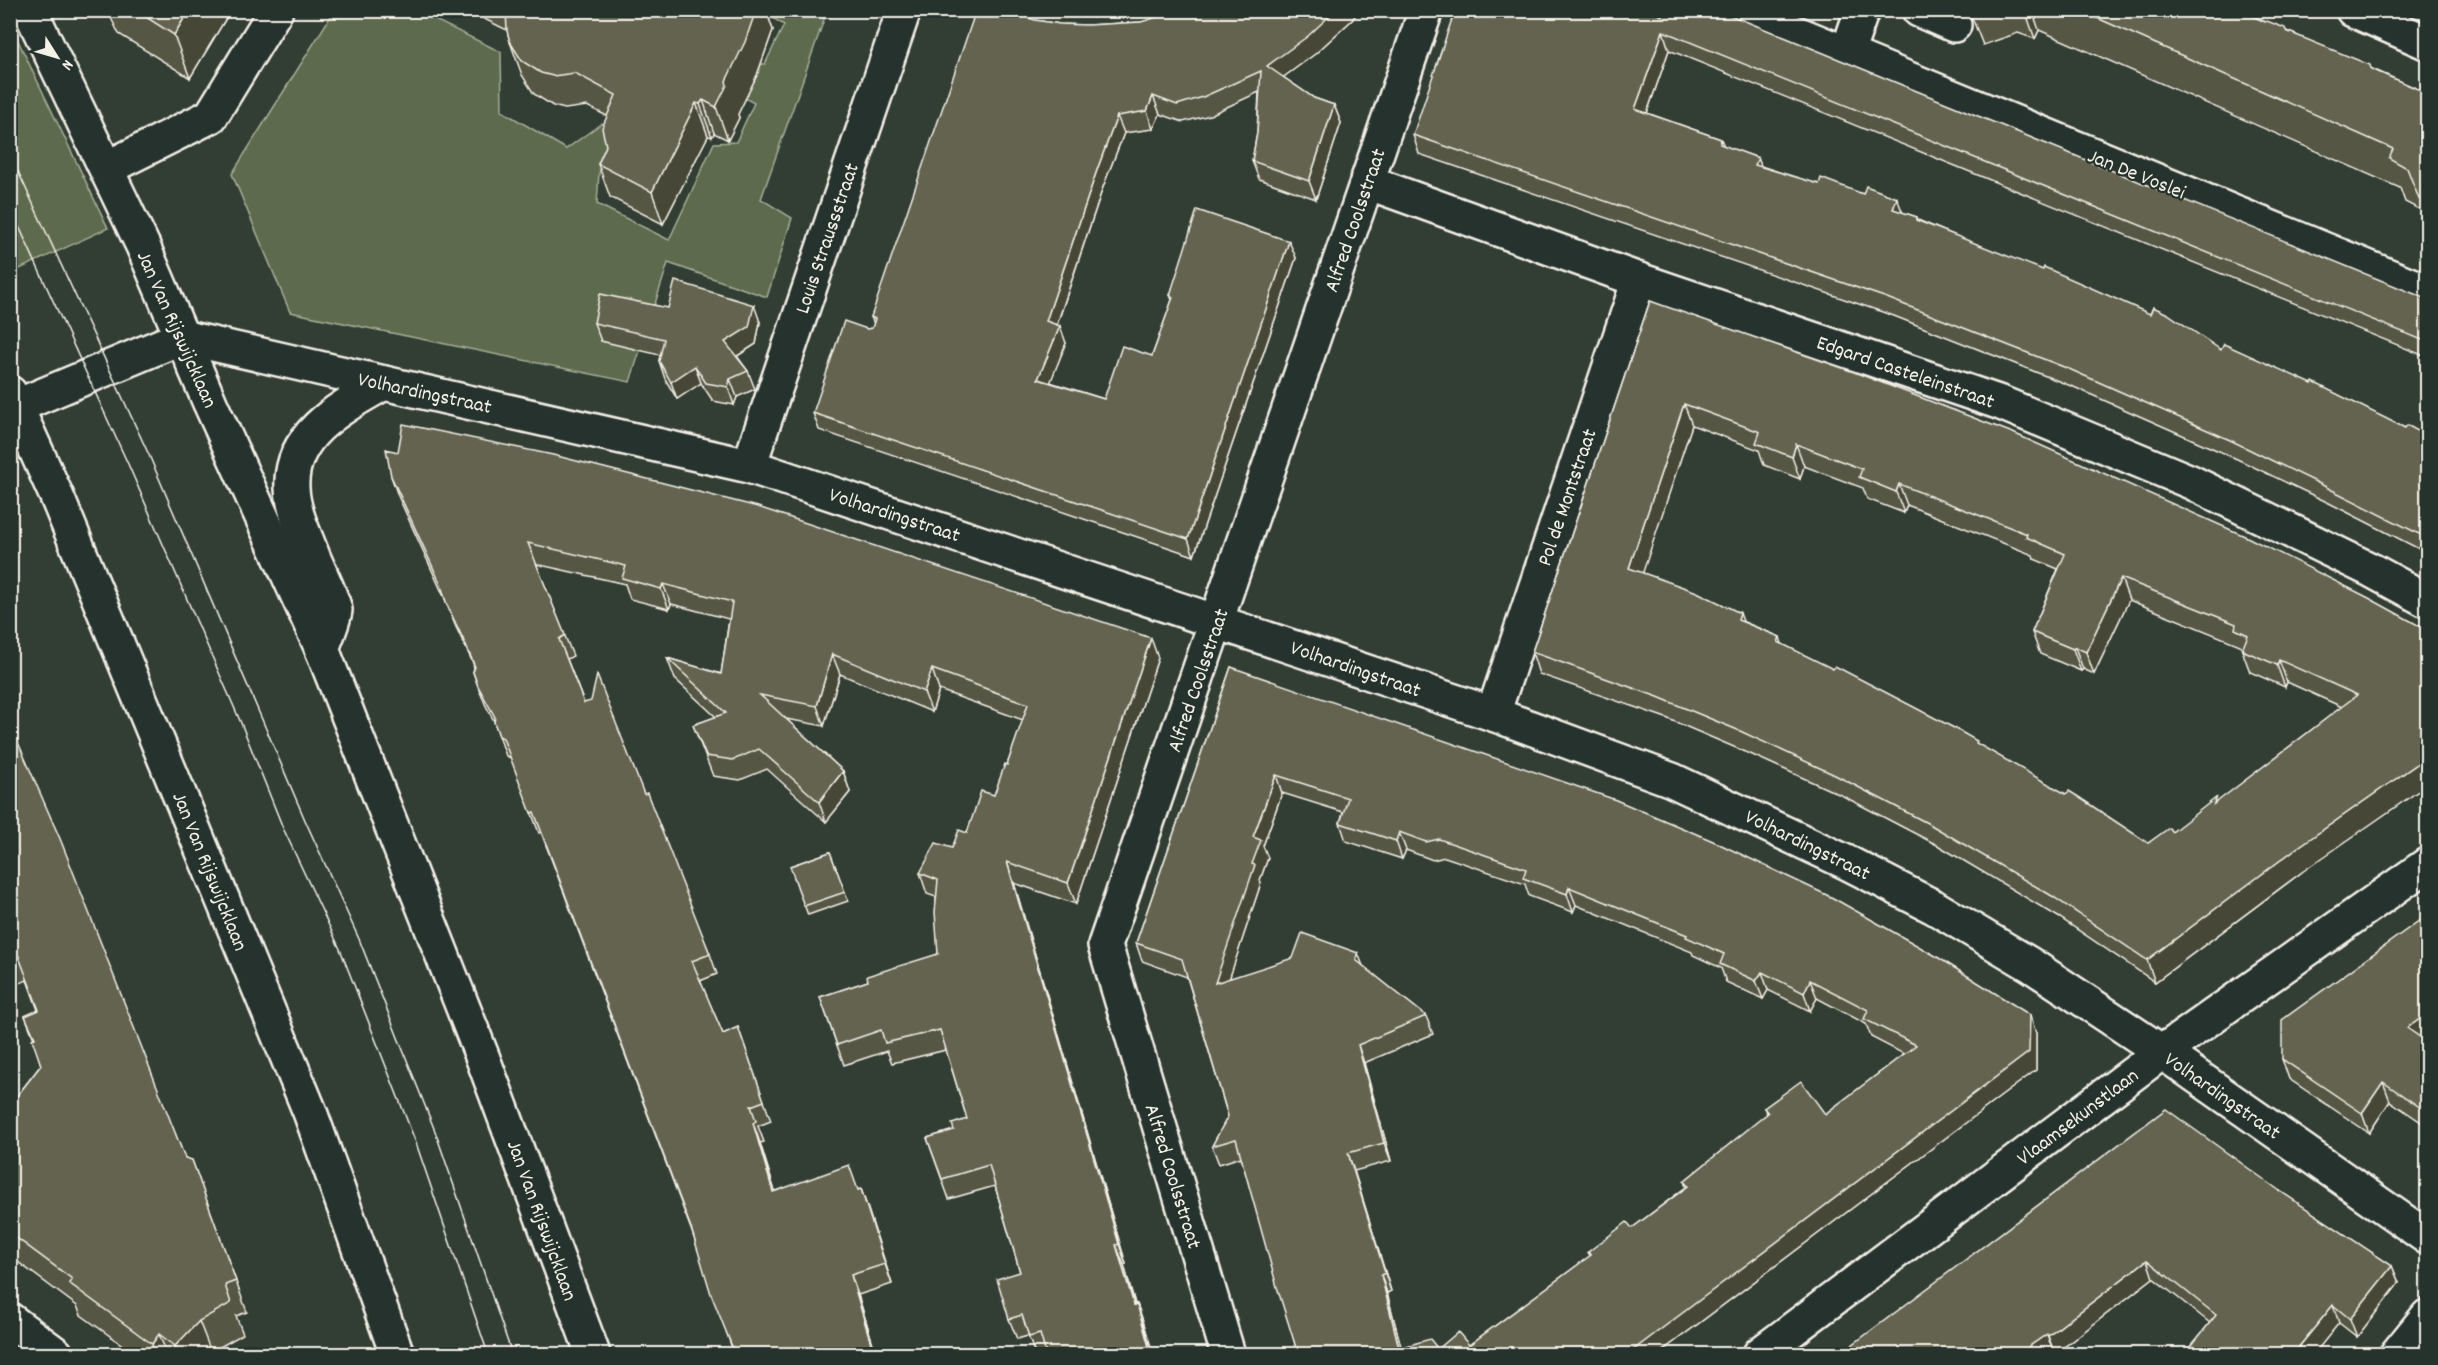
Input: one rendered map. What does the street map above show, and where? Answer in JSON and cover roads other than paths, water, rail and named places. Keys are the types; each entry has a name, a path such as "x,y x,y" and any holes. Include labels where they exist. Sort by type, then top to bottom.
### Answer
{"street":[{"name":"Jan Van Rijswijcklaan","path":"30,10 107,168 322,649 478,1045 593,1354"},
{"path":"107,168 211,116 276,10"},
{"name":"Louis Straussstraat","path":"748,466 904,10"},
{"name":"Alfred Coolsstraat","path":"1228,1354 1105,945 1426,10"},
{"name":"Jan De Voslei","path":"1740,10 2427,292"},
{"path":"1847,54 1862,10"},
{"path":"1919,10 1954,25"},
{"path":"2353,10 2427,43"},
{"name":"Edgard Casteleinstraat","path":"1366,182 1639,280 2001,403 2191,482 2371,570 2427,601"},
{"name":"Pol de Montstraat","path":"1493,714 1639,280"},
{"path":"12,403 182,337"},
{"name":"Volhardingstraat","path":"182,337 748,466 1493,714 1672,780 1848,862 1934,907 2031,965 2162,1052 2427,1238"},
{"path":"322,649 335,610 299,522 292,488 296,462 303,447 322,422 338,409 384,383"},
{"name":"Jan Van Rijswijcklaan","path":"12,403 57,497 310,1112 388,1349"},
{"name":"Vlaamsekunstlaan","path":"1760,1354 2162,1052 2427,864"},
{"path":"2397,1354 2427,1316"},
{"path":"10,1320 56,1354"}],"tram line":[{"path":"10,154 149,455 305,820 359,939 435,1131 512,1354"},
{"path":"10,207 128,464 241,723 283,828 340,949 416,1143 488,1354"}]}
